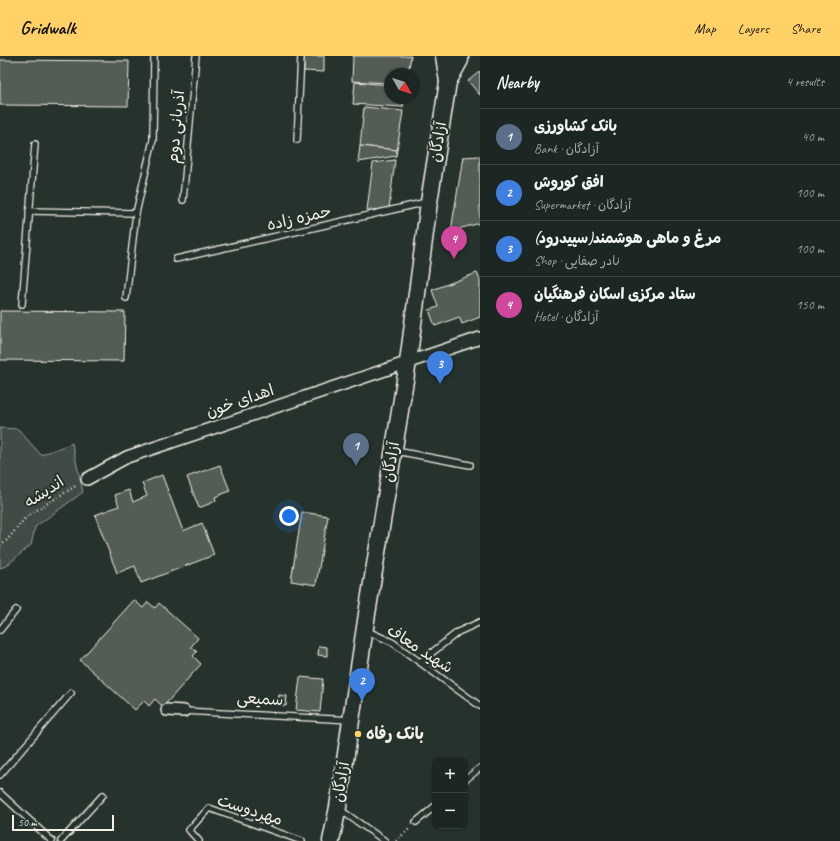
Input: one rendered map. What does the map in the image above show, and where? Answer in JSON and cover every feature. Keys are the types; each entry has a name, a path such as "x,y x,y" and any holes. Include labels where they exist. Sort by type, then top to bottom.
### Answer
{"main road":[{"path":"444,56 448,82"},
{"path":"448,82 460,60 460,56"},
{"name":"آزادگان","path":"331,841 338,808 364,630 408,362 429,202 448,82"}],"street":[{"name":"اهدای خون","path":"87,478 126,457 480,338"},
{"name":"سمیعی","path":"168,710 184,711"}],"lane":[{"path":"126,298 136,213 153,140 154,56"},
{"name":"آذربانی دوم","path":"182,200 196,56"},
{"path":"297,140 301,56"},
{"path":"22,304 35,144"},
{"name":"حمزه زاده","path":"176,259 429,202"},
{"path":"29,211 136,213"},
{"path":"393,450 470,465"},
{"path":"0,630 16,610"},
{"path":"420,662 458,632 480,622"},
{"name":"شهید معاف","path":"364,630 392,642 480,706"},
{"path":"0,775 71,693"},
{"name":"سمیعی","path":"184,711 351,720"},
{"path":"468,778 480,768"},
{"path":"0,793 52,841"},
{"path":"60,841 103,795"},
{"name":"مهردوست","path":"199,841 189,830 209,808 302,841"},
{"path":"338,808 385,841"},
{"path":"416,822 432,809"}],"path":[{"name":"اندیشه","path":"0,546 27,516 87,478"},
{"path":"396,841 416,822"}],"shaded area":[{"path":"0,428 18,429 41,455 72,443 83,492 35,527 31,545 6,566 0,568"}],"building":[{"path":"304,56 324,56 324,72 304,71"},
{"path":"353,56 411,56 409,68 384,68 384,83 352,81"},
{"path":"0,60 129,61 128,106 0,105"},
{"path":"480,71 480,95 468,81"},
{"path":"355,82 384,84 384,104 403,104 403,107 353,104"},
{"path":"364,107 403,111 397,150 360,146"},
{"path":"360,146 397,150 396,156 358,162"},
{"path":"480,156 480,223 451,231 463,157"},
{"path":"395,160 389,209 367,210 373,163"},
{"path":"477,273 480,280 480,317 462,324 459,317 435,326 429,310 438,307 432,290"},
{"path":"0,311 125,312 124,361 0,360"},
{"path":"220,465 230,491 215,497 216,501 199,508 187,477"},
{"path":"162,475 183,531 202,523 214,555 141,583 135,566 117,573 95,515 119,506 115,495 129,490 133,502 147,496 142,483"},
{"path":"302,512 328,516 316,585 291,581"},
{"path":"134,600 143,608 148,602 155,608 159,603 198,638 191,647 197,652 193,656 201,664 163,707 155,699 149,706 144,701 135,710 80,660"},
{"path":"319,646 327,647 327,656 318,655"},
{"path":"300,677 323,679 320,712 296,710"},
{"path":"279,695 287,696 286,706 278,705"}],"place":[{"name":"ستاد مرکزی اسکان فرهنگیان","path":"454,259"},
{"name":"مرغ و ماهی هوشمند(سپیدرود)","path":"440,384"},
{"name":"بانک کشاورزی","path":"356,466"},
{"name":"افق کوروش","path":"362,701"},
{"name":"بانک رفاه","path":"358,734"}]}
